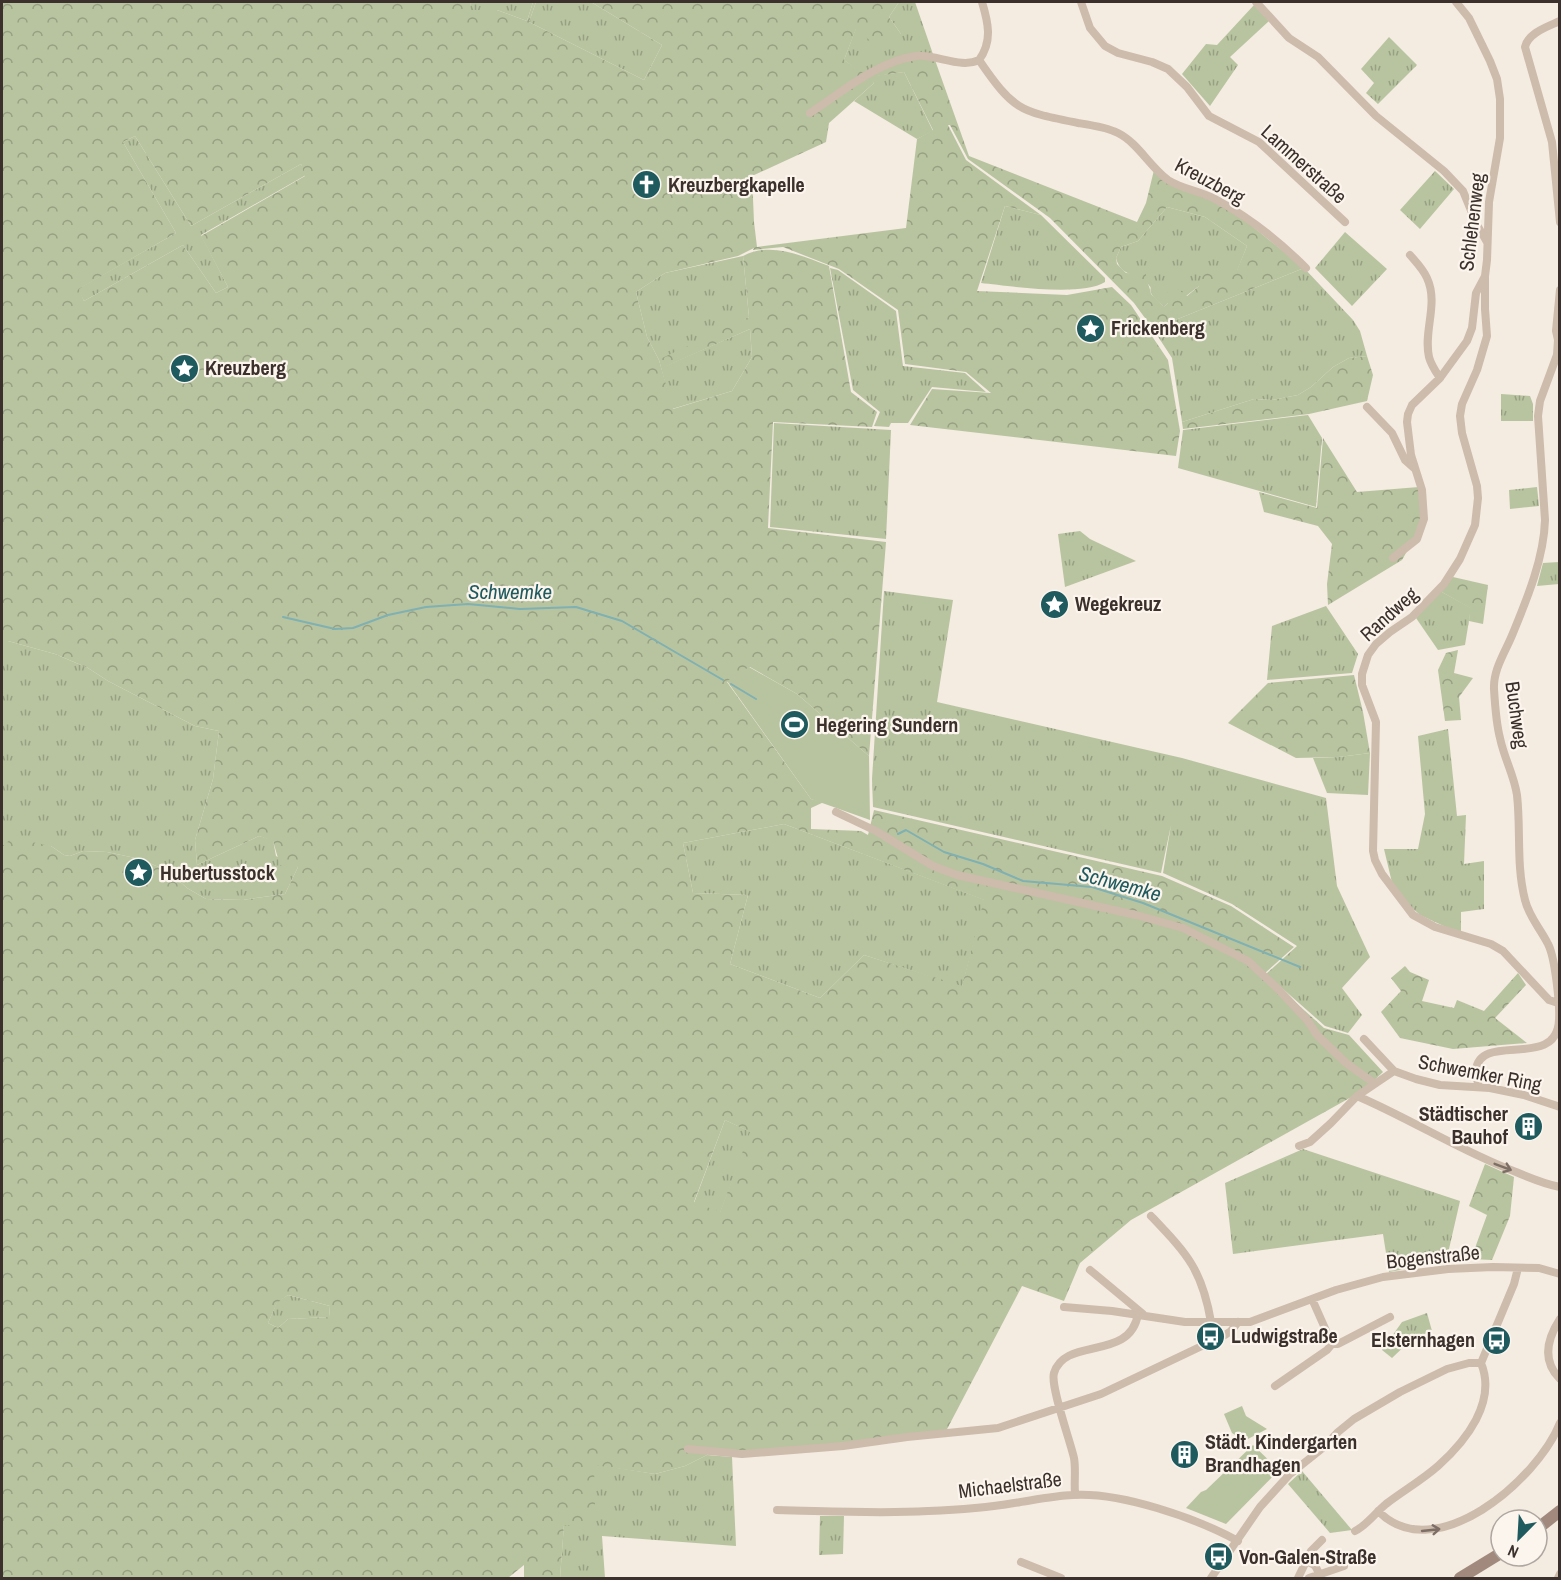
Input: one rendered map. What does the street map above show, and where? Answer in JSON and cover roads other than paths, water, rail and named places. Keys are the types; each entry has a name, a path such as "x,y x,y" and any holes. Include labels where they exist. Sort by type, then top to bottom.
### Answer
{"main road":[{"path":"1460,1578 1489,1560"}],"street":[{"path":"810,113 884,65 923,56 967,64 979,60 985,49 988,34 982,2"},
{"name":"Lammerstraße","path":"1081,2 1090,28 1105,46 1118,53 1168,69 1187,87 1209,116 1256,140 1345,222"},
{"path":"1256,2 1289,38 1318,57 1376,116 1451,179 1465,196 1477,225 1488,242"},
{"name":"Schlehenweg","path":"1394,558 1412,544 1424,525 1424,500 1411,454 1408,414 1412,405 1440,378 1467,341 1472,328 1476,293 1485,276 1489,202 1500,138 1500,99 1497,79 1490,61 1469,18 1456,2"},
{"path":"1560,21 1532,35 1524,47 1552,142 1560,222"},
{"name":"Kreuzberg","path":"979,60 998,88 1017,107 1034,114 1103,128 1120,134 1166,178 1182,187 1208,195 1228,207 1278,242 1306,268"},
{"path":"1410,255 1425,273 1431,290 1432,309 1428,351 1430,362 1440,378"},
{"name":"Randweg","path":"1485,276 1487,341 1462,404 1460,416 1478,498 1475,525 1460,559 1444,584 1412,617 1376,644 1368,654 1362,674 1362,685 1376,722 1373,851 1382,874 1413,915 1453,934 1498,947 1548,1000 1558,1003"},
{"name":"Buchweg","path":"1479,1087 1476,1070 1480,1059 1485,1055 1542,1047 1553,1039 1559,1025 1550,949 1531,918 1523,892 1516,792 1500,738 1494,682 1496,671 1515,629 1534,575 1543,537 1545,520 1538,411 1557,355 1556,322 1560,290"},
{"name":"Schlehenweg","path":"1367,407 1392,433 1405,460 1414,468"},
{"path":"836,812 876,831 933,866 957,875 1136,915 1183,928 1248,961 1308,1021 1317,1035 1346,1063 1374,1083"},
{"name":"Schwemker Ring","path":"1364,1040 1394,1071 1440,1085 1472,1089 1479,1087 1524,1095 1560,1107"},
{"name":"Schwemker Ring","path":"1299,1146 1310,1142 1357,1096 1394,1071"},
{"path":"1357,1096 1387,1109 1478,1157 1560,1187"},
{"path":"1151,1216 1185,1252 1198,1274 1207,1295 1211,1322"},
{"path":"1355,1531 1451,1454 1478,1417 1486,1390 1486,1379 1481,1363 1514,1284 1518,1268"},
{"name":"Bogenstraße","path":"1064,1307 1185,1322 1250,1322 1336,1290 1383,1277 1448,1269 1539,1268 1560,1274"},
{"path":"1075,1494 1074,1460 1053,1379 1059,1363 1072,1354 1101,1347 1123,1338 1141,1315 1090,1270"},
{"path":"1312,1299 1332,1344"},
{"path":"1332,1344 1338,1344 1390,1317"},
{"path":"1560,1319 1551,1334 1547,1351 1554,1373 1560,1379"},
{"path":"688,1449 742,1455 998,1428 1101,1394 1225,1335 1238,1322"},
{"path":"1275,1386 1327,1350 1332,1344"},
{"path":"1211,1578 1260,1507 1288,1475 1316,1454 1353,1419 1447,1369 1469,1363 1481,1363"},
{"path":"1378,1511 1392,1523 1408,1530 1431,1531 1452,1524 1478,1511 1509,1489 1530,1469 1560,1423"},
{"name":"Michaelstraße","path":"777,1510 929,1511 1012,1504 1075,1494 1116,1499 1151,1508 1203,1524 1238,1541"},
{"path":"1298,1578 1311,1551 1322,1540"},
{"path":"1305,1561 1312,1563 1319,1574"},
{"path":"1021,1562 1061,1578"},
{"path":"1309,1578 1344,1566"},
{"path":"1558,1578 1560,1574"}],"waterway":[{"name":"Schwemke","path":"283,617 335,629 353,628 388,615 426,607 468,604 520,609 576,607 622,621 723,680"},
{"name":"Schwemke","path":"731,684 756,699"},
{"name":"Schwemke","path":"898,834 906,830 944,852 983,864 1023,881 1092,887 1143,903 1300,967"}],"place":[{"name":"Kreuzbergkapelle","path":"647,185"},
{"name":"Frickenberg","path":"1090,328"},
{"name":"Kreuzberg","path":"184,368"},
{"name":"Wegekreuz","path":"1054,604"},
{"name":"Hegering Sundern","path":"795,725"},
{"name":"Hubertusstock","path":"139,873"},
{"name":"Städtischer Bauhof","path":"1529,1126"},
{"name":"Ludwigstraße","path":"1210,1336"},
{"name":"Elsternhagen","path":"1496,1340"},
{"name":"Städt. Kindergarten Brandhagen","path":"1184,1454"},
{"name":"Von-Galen-Straße","path":"1218,1557"}]}
